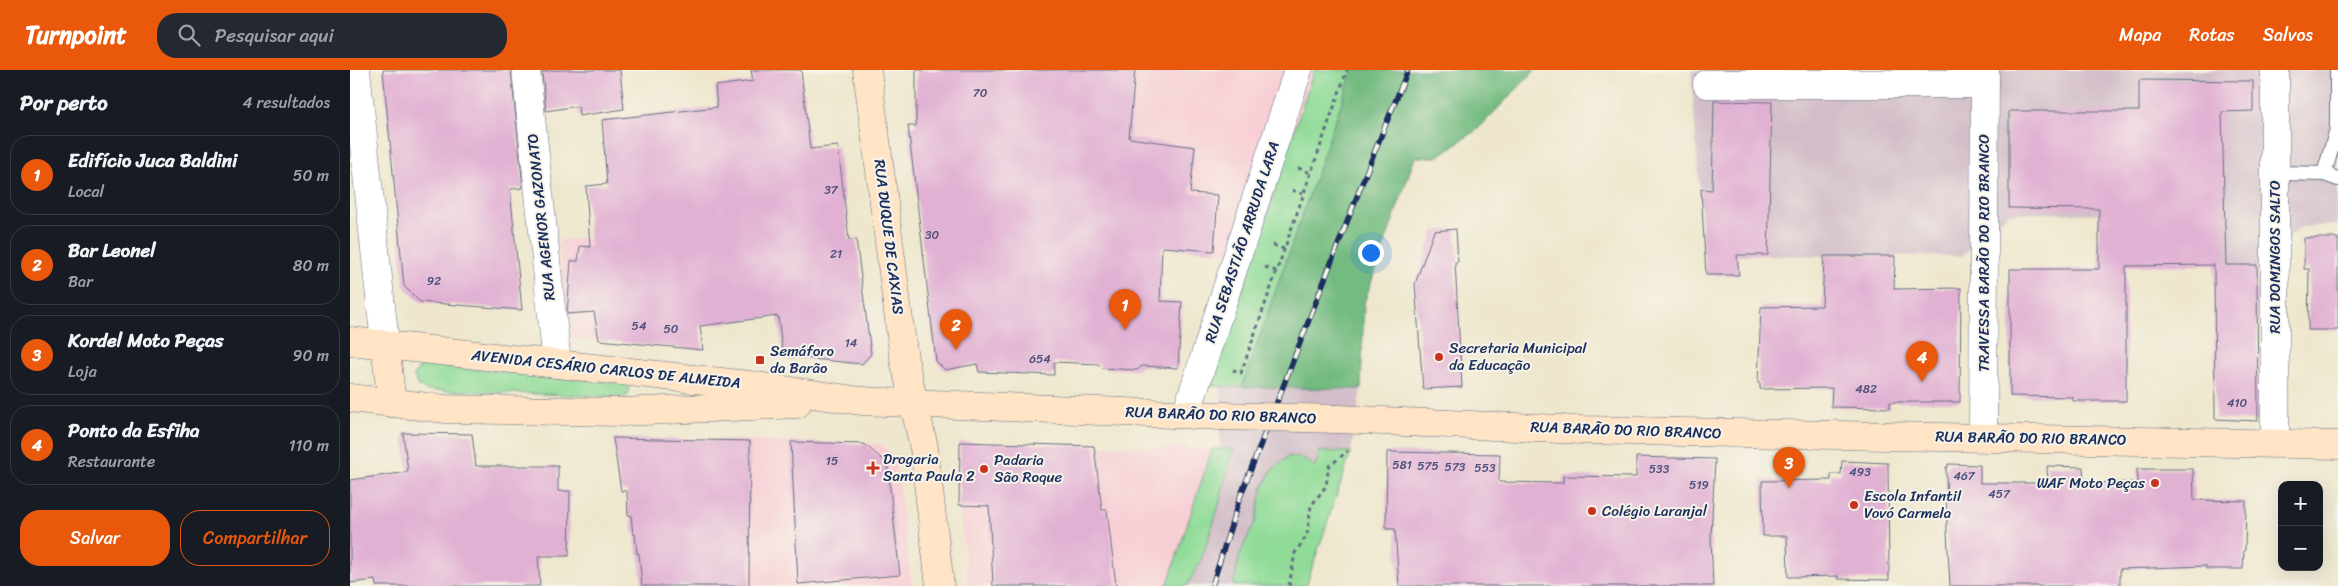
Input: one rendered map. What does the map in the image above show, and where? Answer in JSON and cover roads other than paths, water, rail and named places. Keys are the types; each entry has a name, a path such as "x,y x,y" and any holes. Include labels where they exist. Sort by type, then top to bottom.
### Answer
{"main road":[{"name":"RUA DUQUE DE CAXIAS","path":"867,70 904,359 924,448 940,586"},
{"name":"AVENIDA CESÁRIO CARLOS DE ALMEIDA","path":"350,341 757,386 861,401"},
{"path":"385,344 392,403"},
{"name":"AVENIDA CESÁRIO CARLOS DE ALMEIDA","path":"350,398 446,409 622,412 861,401 914,403"},
{"name":"RUA BARÃO DO RIO BRANCO","path":"914,403 1582,430 2338,445"}],"street":[{"path":"356,70 385,344"},
{"name":"RUA AGENOR GAZONATO","path":"526,70 557,364"},
{"name":"RUA SEBASTIÃO ARRUDA LARA","path":"1186,414 1298,70"},
{"name":"RUA DOMINGOS SALTO","path":"2275,70 2275,444"},
{"path":"1706,84 1985,77"},
{"name":"TRAVESSA BARÃO DO RIO BRANCO","path":"1983,437 1985,77"}],"lane":[{"path":"2324,174 2337,129 2336,70"},
{"path":"2275,173 2324,174 2338,179"}],"railway":[{"path":"1212,586 1239,500 1408,70"}],"place":[{"name":"Edifício Juca Baldini","path":"1125,330"},
{"name":"Bar Leonel","path":"956,350"},
{"name":"Secretaria Municipal da Educação","path":"1439,357"},
{"name":"Semáforo da Barão","path":"760,360"},
{"name":"Ponto da Esfiha","path":"1922,382"},
{"name":"Drogaria Santa Paula 2","path":"873,468"},
{"name":"Padaria São Roque","path":"984,469"},
{"name":"WAF Moto Peças","path":"2155,483"},
{"name":"Kordel Moto Peças","path":"1789,488"},
{"name":"Escola Infantil Vovó Carmela","path":"1854,505"},
{"name":"Colégio Laranjal","path":"1592,511"}]}
